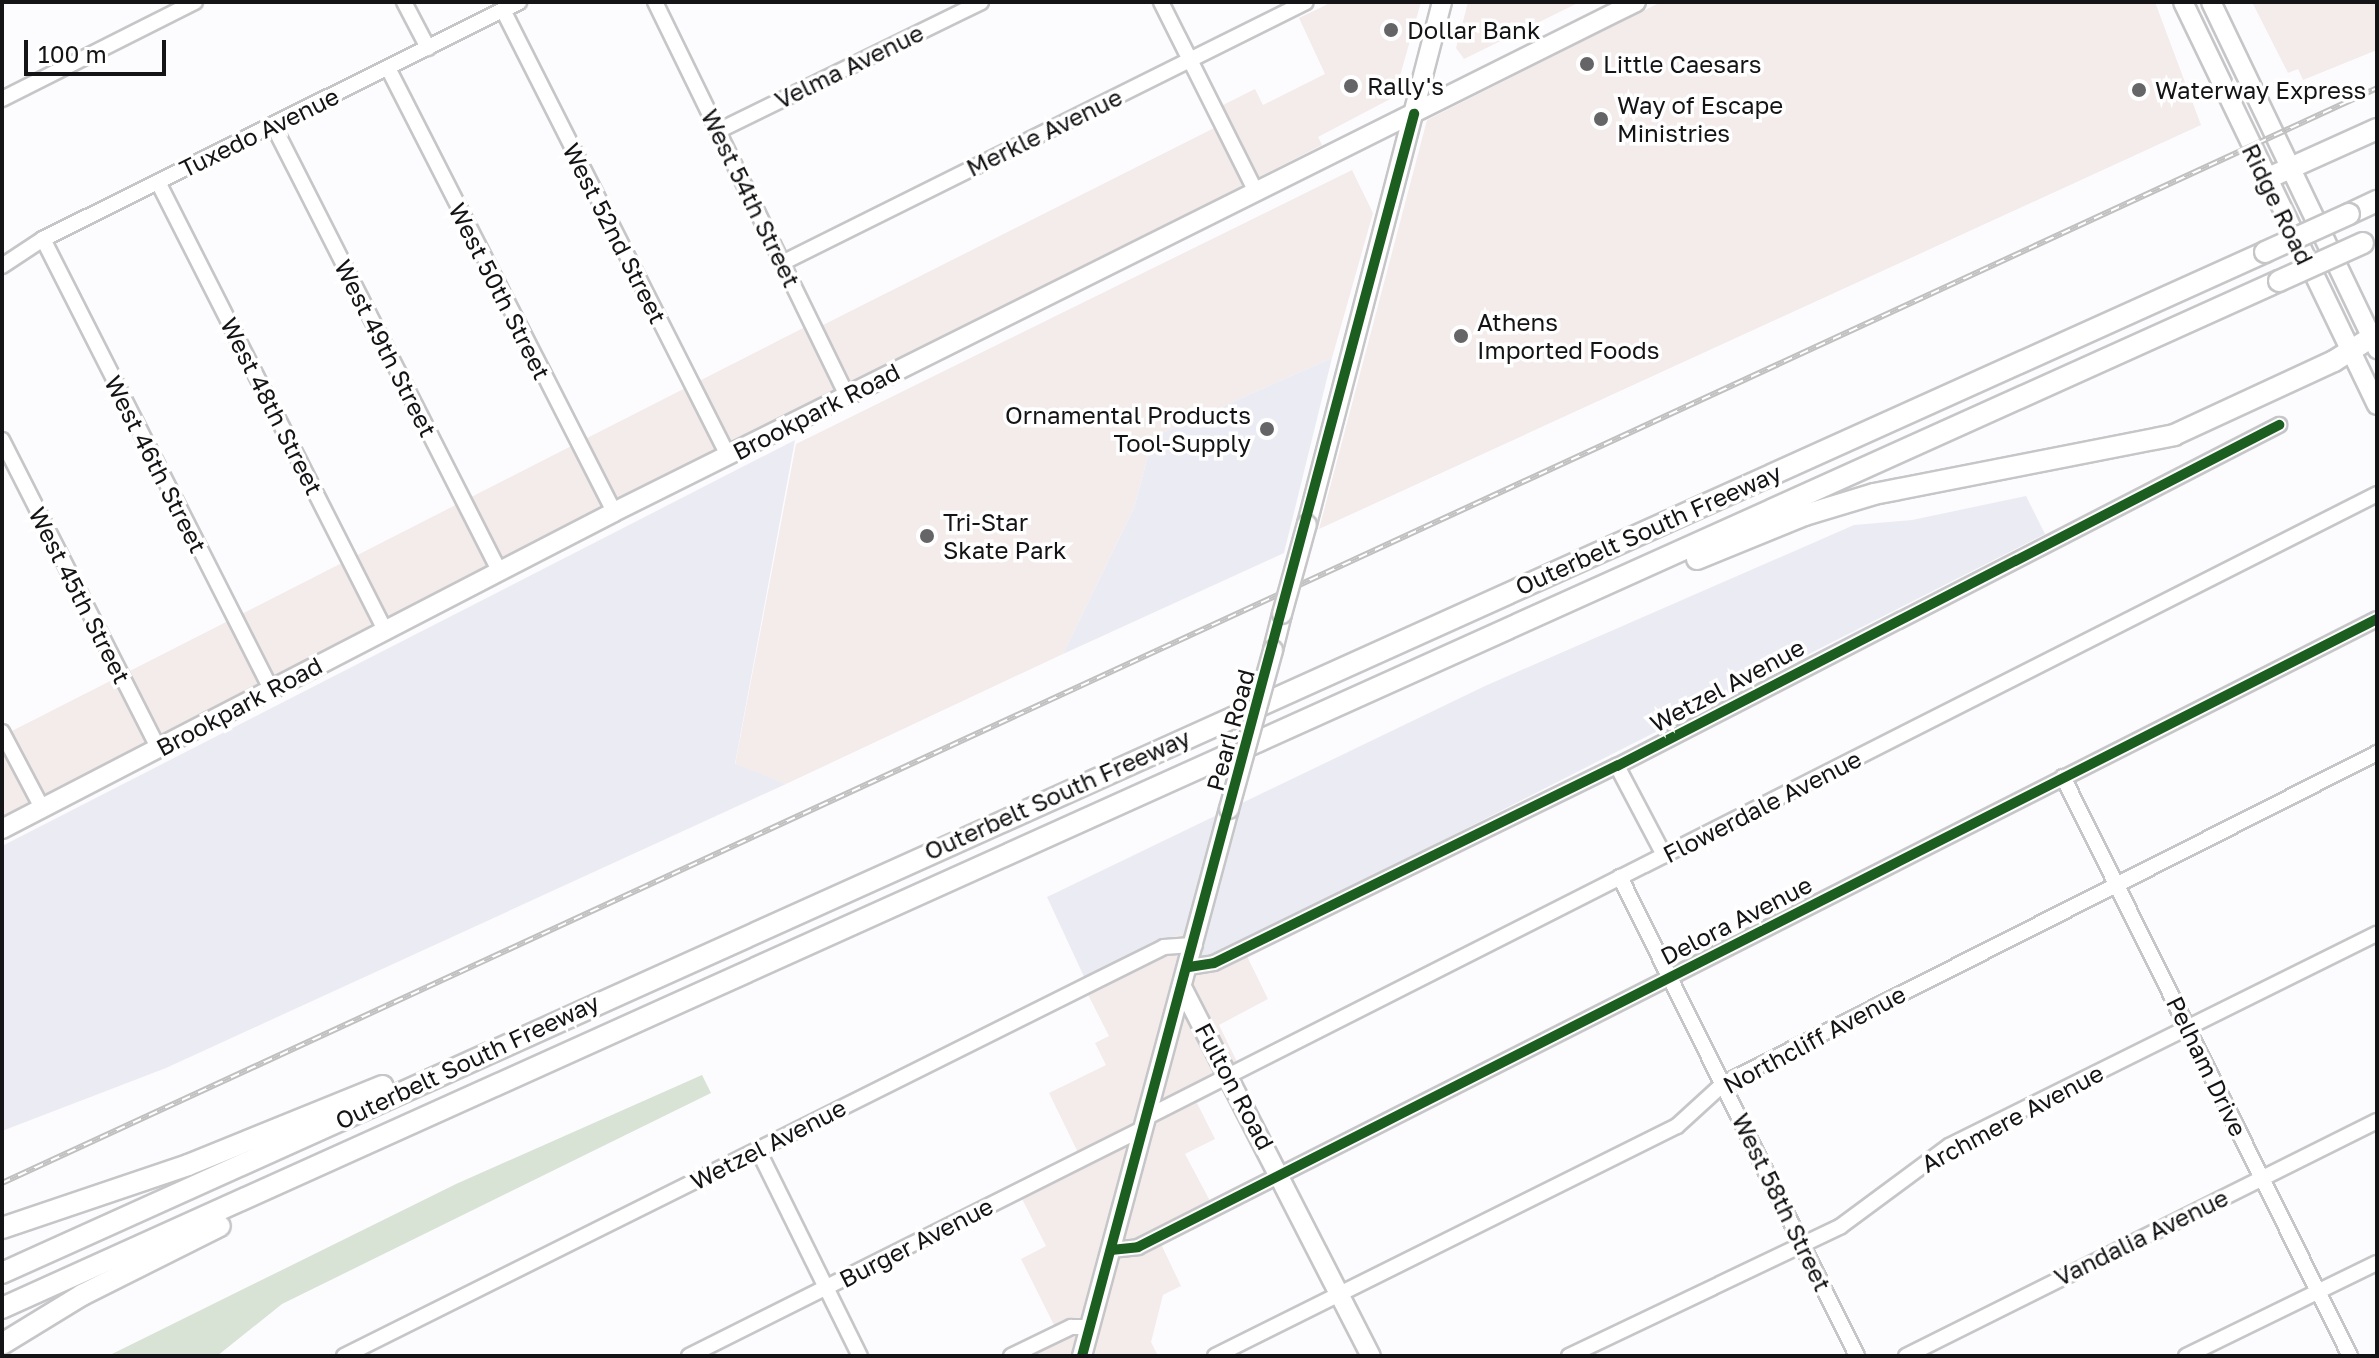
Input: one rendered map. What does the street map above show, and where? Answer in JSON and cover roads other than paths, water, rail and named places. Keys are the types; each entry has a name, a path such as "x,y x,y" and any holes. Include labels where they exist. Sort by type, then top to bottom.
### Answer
{"highway":[{"path":"2266,179 2377,129"},
{"name":"Outerbelt South Freeway","path":"2,1273 492,1049 2377,201"},
{"name":"Outerbelt South Freeway","path":"2,1308 1529,622 2370,240"},
{"path":"1529,622 1833,506 2174,435 2375,340"},
{"path":"2,1228 188,1165 368,1091 492,1049"},
{"path":"2,1344 82,1295 276,1199 351,1153"}],"main road":[{"name":"Pearl Road","path":"1082,1356 1307,524 1442,2"},
{"name":"Brookpark Road","path":"2,829 846,394 1636,2"},
{"name":"Ridge Road","path":"2183,2 2377,405"},
{"name":"Ridge Road","path":"2211,2 2375,340"},
{"name":"Fulton Road","path":"1183,989 1282,1174 1371,1356"}],"street":[{"path":"2,99 195,2"},
{"path":"404,2 428,48"},
{"name":"Tuxedo Avenue","path":"2,266 43,239 519,2"},
{"name":"West 54th Street","path":"655,2 846,394"},
{"name":"Velma Avenue","path":"718,131 981,2"},
{"path":"1161,2 1256,192"},
{"name":"Merkle Avenue","path":"782,263 1306,2"},
{"name":"West 52nd Street","path":"503,10 728,455"},
{"name":"West 50th Street","path":"388,68 614,512"},
{"name":"West 49th Street","path":"273,125 499,571"},
{"name":"West 48th Street","path":"158,182 385,630"},
{"name":"West 46th Street","path":"43,239 271,689"},
{"name":"Wetzel Avenue","path":"1189,967 1214,963 1617,766 2279,425"},
{"name":"West 45th Street","path":"2,440 158,748"},
{"name":"Flowerdale Avenue","path":"1145,1122 1231,1075 2377,494"},
{"name":"Delora Avenue","path":"1111,1250 1138,1247 2377,619"},
{"path":"2,732 42,808"},
{"name":"Northcliff Avenue","path":"1215,1356 1677,1126 1723,1084 2377,753"},
{"path":"1617,766 1664,855"},
{"name":"Pelham Drive","path":"2063,777 2350,1356"},
{"name":"West 58th Street","path":"1620,877 1857,1356"},
{"name":"Archmere Avenue","path":"1569,1356 1841,1226 1949,1146 2377,934"},
{"name":"Wetzel Avenue","path":"344,1356 371,1350 758,1150 1164,947 1195,945"},
{"name":"Vandalia Avenue","path":"1906,1356 2377,1121"},
{"name":"Burger Avenue","path":"689,1356 1145,1122"},
{"path":"758,1150 860,1356"},
{"path":"2186,1356 2377,1263"},
{"path":"1011,1356 1071,1327 1090,1327"}],"railway":[{"path":"2,1183 2377,88"}],"place":[{"name":"Dollar Bank","path":"1391,30"},
{"name":"Little Caesars","path":"1587,64"},
{"name":"Rally's","path":"1351,86"},
{"name":"Waterway Express","path":"2139,90"},
{"name":"Way of Escape Ministries","path":"1601,119"},
{"name":"Athens Imported Foods","path":"1461,336"},
{"name":"Ornamental Products Tool-Supply","path":"1267,429"},
{"name":"Tri-Star Skate Park","path":"927,536"}]}
